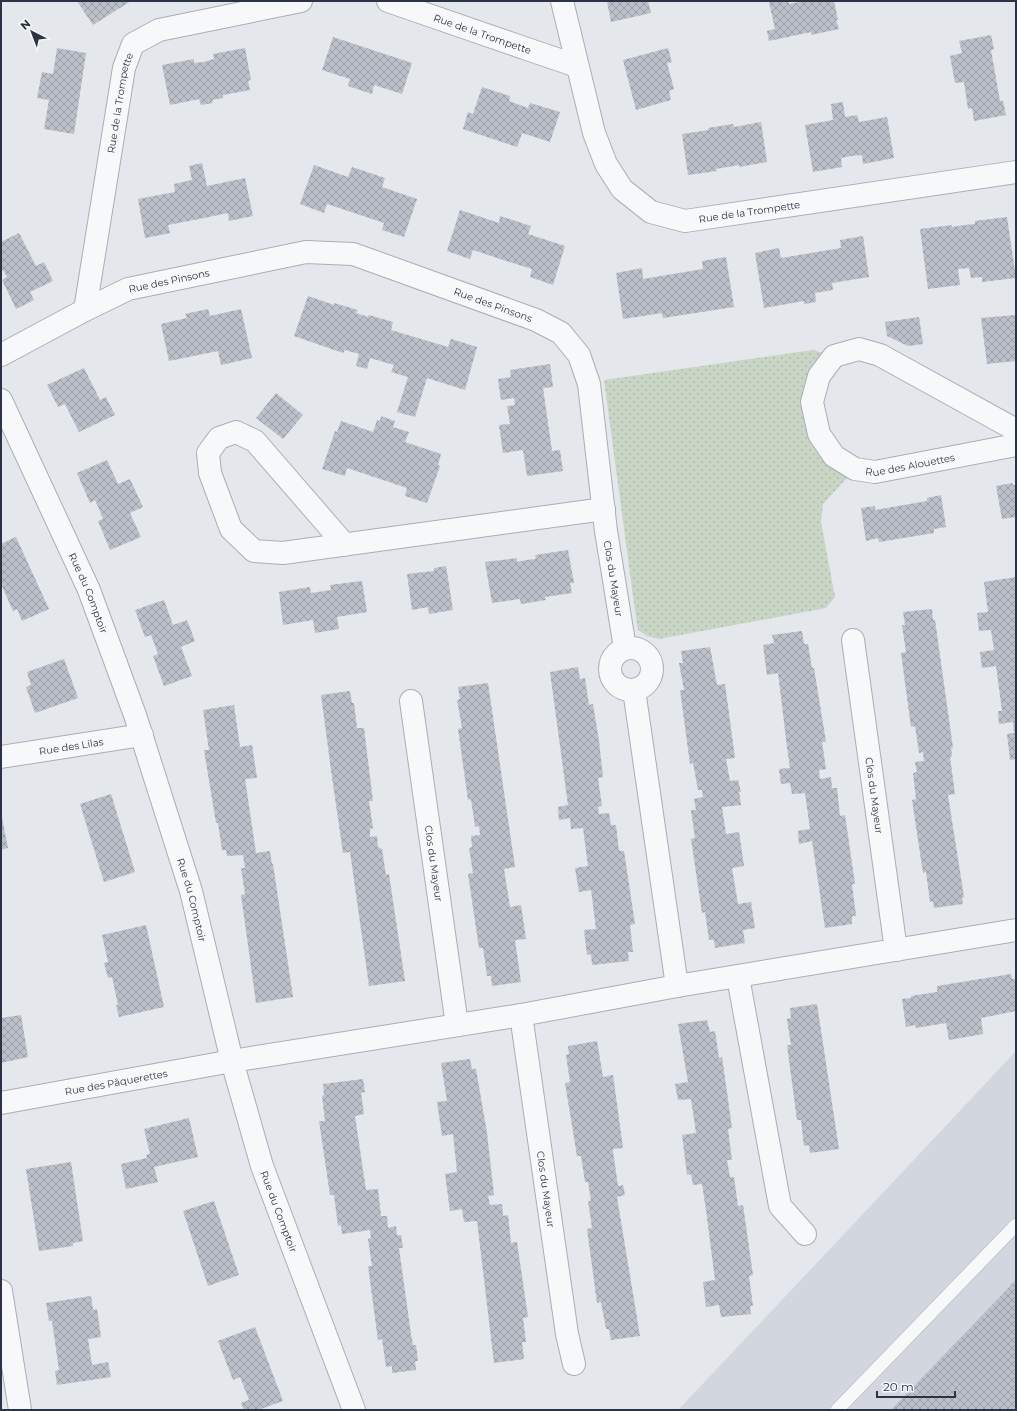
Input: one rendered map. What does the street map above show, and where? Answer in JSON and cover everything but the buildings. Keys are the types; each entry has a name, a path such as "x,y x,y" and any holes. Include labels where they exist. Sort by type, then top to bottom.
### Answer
{"street":[{"name":"Rue de la Trompette","path":"84,310 124,68 133,44 160,30 301,1"},
{"name":"Rue de la Trompette","path":"388,1 577,66"},
{"name":"Rue de la Trompette","path":"562,1 594,133 606,164 622,188 651,212 685,221 1016,172"},
{"name":"Rue des Pinsons","path":"1,355 84,310 128,289 306,252 353,254 536,320 561,333 579,355 589,384 604,509"},
{"name":"Rue des Alouettes","path":"1016,430 880,355 859,349 834,356 819,376 812,402 819,434 834,456 855,469 875,472 1016,445"},
{"name":"Rue du Comptoir","path":"1,400 90,590 142,735 192,891 232,1061 262,1166 354,1410"},
{"path":"345,545 255,441 236,432 219,438 208,453 210,473 231,529 254,551 283,553 345,545 604,509"},
{"name":"Clos du Mayeur","path":"604,509 607,539 625,648"},
{"name":"Clos du Mayeur","path":"853,640 896,950"},
{"path":"632,647 646,652 653,665 653,672 650,679 639,689 634,690 620,687 611,676 610,669 614,657 618,652 625,648 632,647"},
{"path":"634,690 677,986"},
{"name":"Clos du Mayeur","path":"411,701 457,1025"},
{"name":"Rue des Lilas","path":"1,757 142,735"},
{"path":"232,1061 457,1025 677,986 1016,930"},
{"path":"738,977 780,1206 805,1234"},
{"name":"Clos du Mayeur","path":"520,1014 567,1334 574,1364"},
{"name":"Rue des Pâquerettes","path":"1,1103 232,1061"},
{"path":"1,1291 20,1410"}],"lane":[{"path":"837,1410 1016,1225"}],"shaded area":[{"path":"1016,1051 1016,1410 678,1410 847,1231"}],"green space":[{"path":"813,350 834,356 819,376 819,434 855,469 823,504 821,522 835,597 826,608 659,639 647,636 638,630 604,380"}]}
